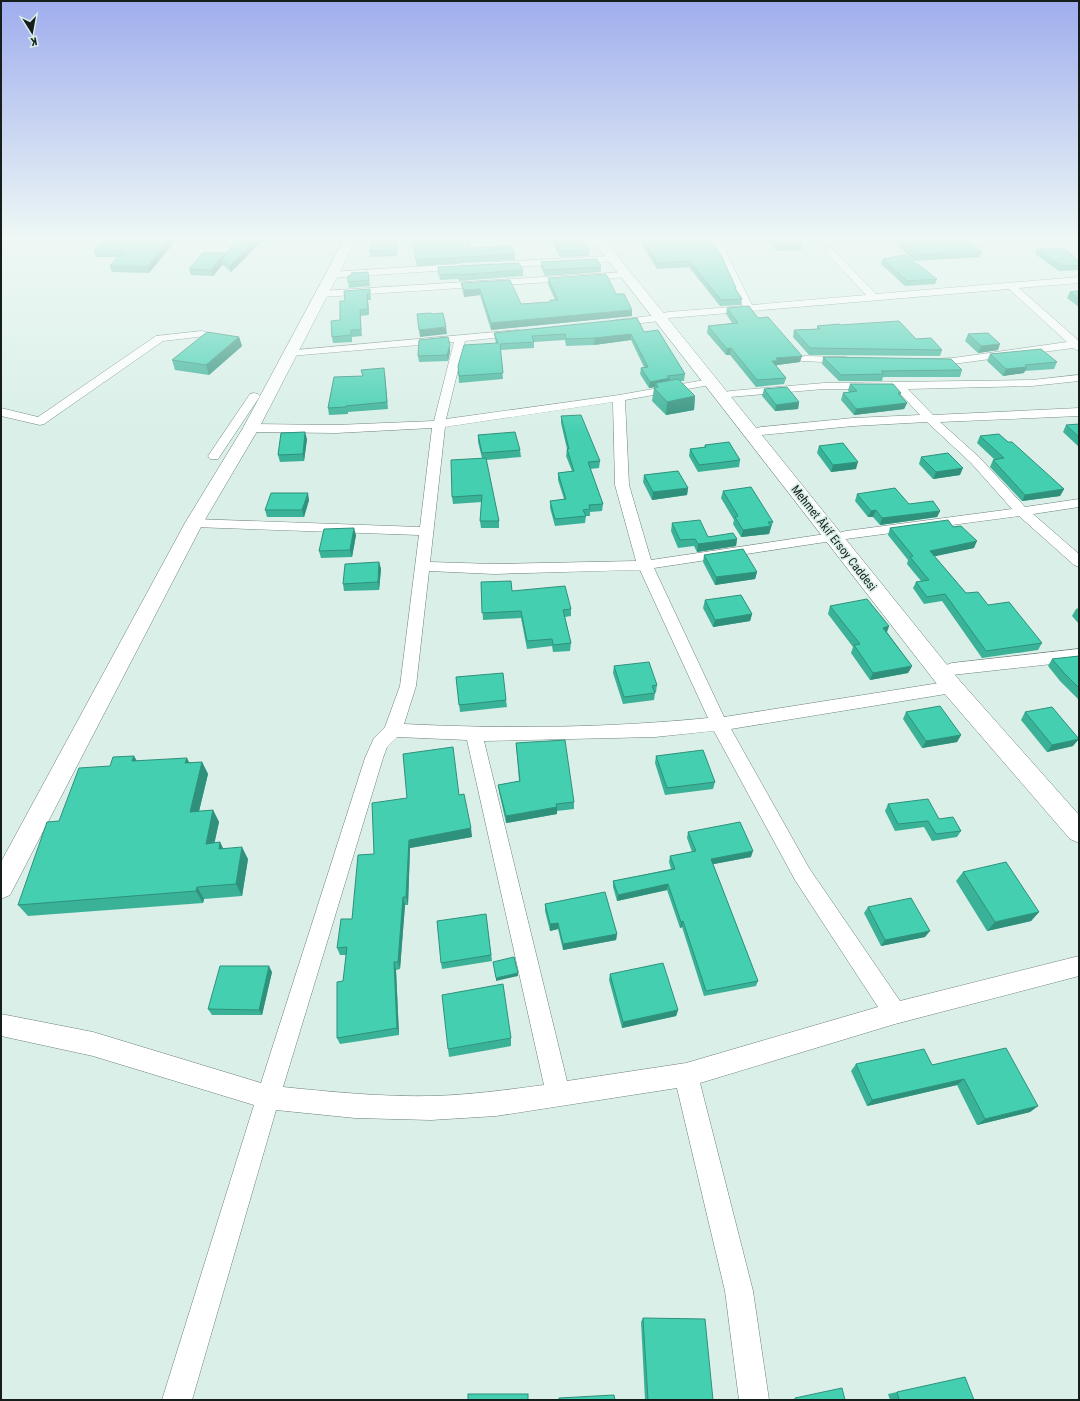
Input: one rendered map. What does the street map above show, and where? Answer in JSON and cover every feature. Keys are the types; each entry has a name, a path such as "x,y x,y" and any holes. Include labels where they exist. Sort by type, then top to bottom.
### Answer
{"main road":[{"path":"1,887 194,523 251,428 317,303"},
{"name":"Mehmet Âkif Ersoy Caddesi","path":"651,303 761,432 952,687 1079,832"},
{"name":"Mehmet Âkif Ersoy Caddesi","path":"654,303 710,382 952,669 1079,825"}],"street":[{"path":"752,303 754,307 769,318"},
{"path":"606,324 663,316 797,303"},
{"path":"1031,303 1078,345"},
{"path":"290,353 530,332"},
{"path":"1,412 40,421 160,338 202,334"},
{"path":"177,1400 268,1097 374,758 380,743 393,730 408,686 439,424 460,338"},
{"path":"922,360 954,361 1078,345"},
{"path":"824,386 802,357 860,360"},
{"path":"730,394 824,386 1032,383 1079,378"},
{"path":"251,428 336,429 439,424 619,398 710,382"},
{"path":"899,386 930,419 975,460 1022,512 1079,562"},
{"path":"214,456 254,396"},
{"path":"619,398 622,485 645,565 719,724 802,874 895,1013"},
{"path":"761,432 853,422 1079,412"},
{"path":"422,566 494,569 645,565 839,536 1079,503"},
{"path":"194,523 426,531"},
{"path":"952,669 1079,655"},
{"path":"393,730 474,734 655,730 719,724 952,687"},
{"path":"474,734 558,1095"},
{"path":"1,1025 93,1044 268,1097 355,1106 431,1108 496,1104 686,1075 895,1013 1079,966"},
{"path":"686,1075 740,1291 754,1400"}],"building":[{"path":"340,303 368,303 368,309 360,310 361,330 351,330 351,335 332,337 331,321 340,320"},
{"path":"485,303 629,303 632,310 491,323"},
{"path":"749,306 758,318 768,317 802,356 776,358 778,361 772,361 786,378 757,380 731,348 727,349 708,326 738,323 727,308"},
{"path":"443,313 446,327 419,330 417,314"},
{"path":"637,318 644,332 658,330 685,374 667,376 670,378 650,382 641,368 648,367 631,334 595,338 566,339 565,334 532,336 534,342 500,344 503,373 459,376 458,366 464,345 498,343 494,333"},
{"path":"899,321 916,339 931,338 942,350 810,348 794,330 820,329 817,326 839,324"},
{"path":"207,332 239,337 206,365 172,360"},
{"path":"988,333 1000,344 981,346 968,334"},
{"path":"448,337 450,345 447,355 418,356 419,340"},
{"path":"1041,349 1057,362 1025,365 1027,367 1006,369 990,354"},
{"path":"823,357 951,359 962,370 881,371 884,374 841,375"},
{"path":"384,368 387,402 328,408 334,377 363,376 361,370"},
{"path":"678,379 695,396 667,402 654,388 658,387 656,383"},
{"path":"850,384 893,384 901,393 898,393 907,403 856,409 843,393 857,391"},
{"path":"787,387 799,402 776,405 764,389"},
{"path":"581,415 600,461 588,462 603,504 589,505 590,509 583,510 586,516 555,519 550,501 566,499 558,473 574,471 567,449 569,449 561,416"},
{"path":"1079,424 1079,437 1066,425"},
{"path":"305,432 303,454 278,455 281,433"},
{"path":"515,432 520,450 482,453 478,435"},
{"path":"999,434 1008,442 1012,442 1064,489 1025,495 993,460 1004,458 980,436"},
{"path":"729,442 740,460 699,465 690,449 706,447 705,445"},
{"path":"843,443 858,462 833,465 819,446"},
{"path":"948,453 963,468 936,472 921,457"},
{"path":"486,458 499,521 480,521 482,495 452,497 451,460"},
{"path":"678,471 688,488 653,492 644,475"},
{"path":"751,487 773,522 768,522 771,526 743,530 735,517 738,516 723,491"},
{"path":"895,488 909,504 933,501 940,511 882,518 876,510 871,511 857,494"},
{"path":"271,493 308,493 302,510 265,510"},
{"path":"700,520 708,537 733,533 737,539 698,544 695,539 680,540 672,523"},
{"path":"948,520 953,527 961,526 977,541 930,551 966,593 978,592 988,605 1009,602 1042,643 986,651 945,594 927,597 916,582 929,580 910,557 913,556 890,528"},
{"path":"354,528 350,550 319,551 324,529"},
{"path":"743,549 757,572 716,577 704,555"},
{"path":"379,562 378,582 343,584 345,564"},
{"path":"511,581 512,591 565,586 571,609 563,610 571,643 553,645 552,639 527,641 521,611 482,613 481,582"},
{"path":"741,595 752,614 715,620 705,600"},
{"path":"867,599 889,626 883,628 912,666 873,673 854,645 860,644 830,606"},
{"path":"1079,656 1079,688 1052,659"},
{"path":"649,662 657,685 652,686 655,693 624,697 614,666"},
{"path":"503,673 506,700 459,705 456,677"},
{"path":"940,706 961,735 926,741 906,712"},
{"path":"1052,707 1079,739 1052,745 1025,712"},
{"path":"565,740 574,802 556,804 557,807 506,816 498,785 520,781 516,743"},
{"path":"453,747 459,795 464,794 471,828 409,840 406,897 403,897 398,962 394,962 397,1028 337,1038 337,982 343,981 347,947 337,948 341,919 352,919 358,855 374,854 372,803 407,798 403,754"},
{"path":"703,750 715,782 667,788 656,756"},
{"path":"134,756 132,761 187,758 185,763 202,762 190,812 213,810 206,844 220,842 219,849 242,847 236,884 197,887 196,891 18,905 47,822 59,821 79,768 110,766 113,757"},
{"path":"928,799 939,819 953,817 961,831 936,834 928,821 898,824 888,804"},
{"path":"740,822 753,851 711,859 758,981 706,991 683,921 681,922 668,884 618,895 613,881 675,869 670,856 696,851 688,832"},
{"path":"1006,862 1039,912 995,922 963,872"},
{"path":"605,892 617,934 563,944 558,923 550,924 545,904"},
{"path":"911,898 930,931 885,940 868,907"},
{"path":"486,914 491,955 441,963 437,921"},
{"path":"514,957 518,973 496,978 493,962"},
{"path":"663,963 678,1010 623,1022 610,974"},
{"path":"220,966 269,966 259,1010 208,1009"},
{"path":"503,984 511,1038 448,1049 442,995"},
{"path":"1006,1048 1038,1106 985,1119 964,1079 872,1100 856,1064 924,1049 932,1065"},
{"path":"643,1318 705,1319 713,1400 648,1400"},
{"path":"965,1377 974,1400 899,1400 897,1392"},
{"path":"842,1388 845,1400 795,1400 795,1398"},
{"path":"468,1394 528,1394 528,1400 468,1400"},
{"path":"614,1395 615,1400 559,1400 559,1398"}]}
